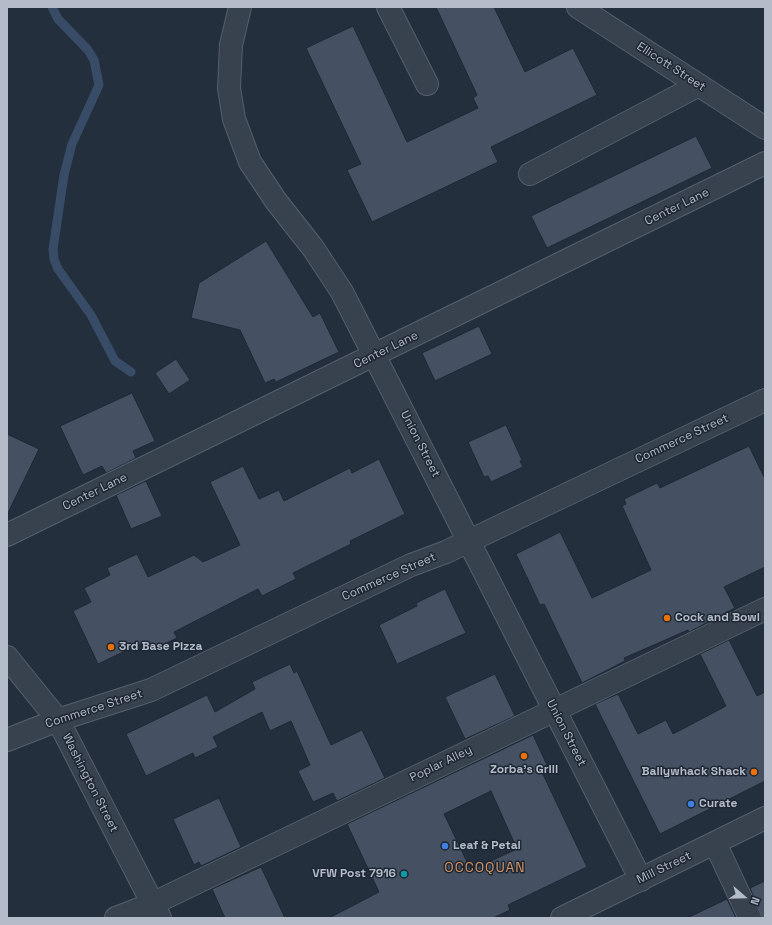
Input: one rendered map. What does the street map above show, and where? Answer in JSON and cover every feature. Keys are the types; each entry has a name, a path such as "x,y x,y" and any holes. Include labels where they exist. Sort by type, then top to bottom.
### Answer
{"street":[{"name":"Union Street","path":"240,7 231,45 229,88 234,119 250,162 276,201 313,248 342,292 376,355 468,541 641,880"},
{"path":"388,7 427,84"},
{"name":"Ellicott Street","path":"578,7 765,128"},
{"path":"530,174 699,85"},
{"name":"Center Lane","path":"7,535 765,163"},
{"name":"Commerce Street","path":"7,740 58,720 151,690 411,565 446,552 765,400"},
{"name":"Poplar Alley","path":"116,918 156,911 554,710 765,608"},
{"name":"Washington Street","path":"7,657 58,720 156,911"},
{"name":"Mill Street","path":"562,918 765,818"},
{"path":"715,843 750,918"}],"building":[{"path":"436,7 494,7 525,72 573,48 597,95 491,147 498,162 372,222 347,170 361,164 306,48 353,26 407,142 478,108 473,98 477,95"},
{"path":"696,136 712,168 547,248 531,216"},
{"path":"266,241 313,317 320,313 339,352 276,382 274,379 265,383 240,330 191,318 199,283"},
{"path":"479,326 492,354 435,381 422,353"},
{"path":"176,359 190,380 169,394 155,373"},
{"path":"132,393 155,441 133,451 136,458 106,473 102,466 83,475 60,426"},
{"path":"506,425 522,460 520,461 523,467 491,482 488,476 484,477 468,442"},
{"path":"7,434 39,449 7,515"},
{"path":"749,446 765,479 765,567 724,587 735,608 689,632 688,630 624,658 625,661 582,683 544,604 540,605 516,554 560,532 592,598 651,570 622,506 626,504 624,499 657,483 660,488"},
{"path":"379,459 405,514 350,541 351,544 293,573 296,579 262,596 258,589 174,632 177,638 147,652 142,643 98,664 73,611 91,602 84,588 110,575 107,568 137,554 148,577 194,555 203,562 240,545 210,482 243,466 259,499 279,490 284,501 350,468 352,473"},
{"path":"146,481 162,516 131,529 116,495"},
{"path":"445,589 466,633 397,664 379,625 417,606 416,603"},
{"path":"729,640 757,696 765,692 765,781 660,834 595,704 618,694 638,734 666,720 673,734 726,706 700,654"},
{"path":"290,664 294,673 297,671 331,745 362,730 385,778 337,801 333,793 313,802 298,771 310,765 291,721 270,731 262,712 213,737 218,747 195,758 193,753 146,776 126,734 207,695 215,712 255,689 252,682"},
{"path":"495,674 515,716 465,739 445,697"},
{"path":"533,735 547,765 540,768 587,867 508,905 510,910 493,918 329,918 379,892 347,824","holes":["491,791 517,849 471,870 444,814"]},
{"path":"219,798 241,847 201,866 199,862 194,865 173,819"},
{"path":"261,867 285,918 225,918 212,889"},
{"path":"765,881 765,918 762,918 750,888"},
{"path":"727,899 736,918 687,918"}],"waterway":[{"path":"52,7 58,19 88,50 94,60 99,85 72,144 64,175 53,249 54,259 58,269 91,315 115,361 131,372"}],"place":[{"name":"Cock and Bowl","path":"667,618"},
{"name":"3rd Base Pizza","path":"111,647"},
{"name":"Zorba's Grill","path":"524,756"},
{"name":"Ballywhack Shack","path":"754,772"},
{"name":"Curate","path":"691,804"},
{"name":"Leaf & Petal","path":"445,846"},
{"name":"VFW Post 7916","path":"404,874"}],"district":[{"name":"OCCOQUAN","path":"485,868"}]}
